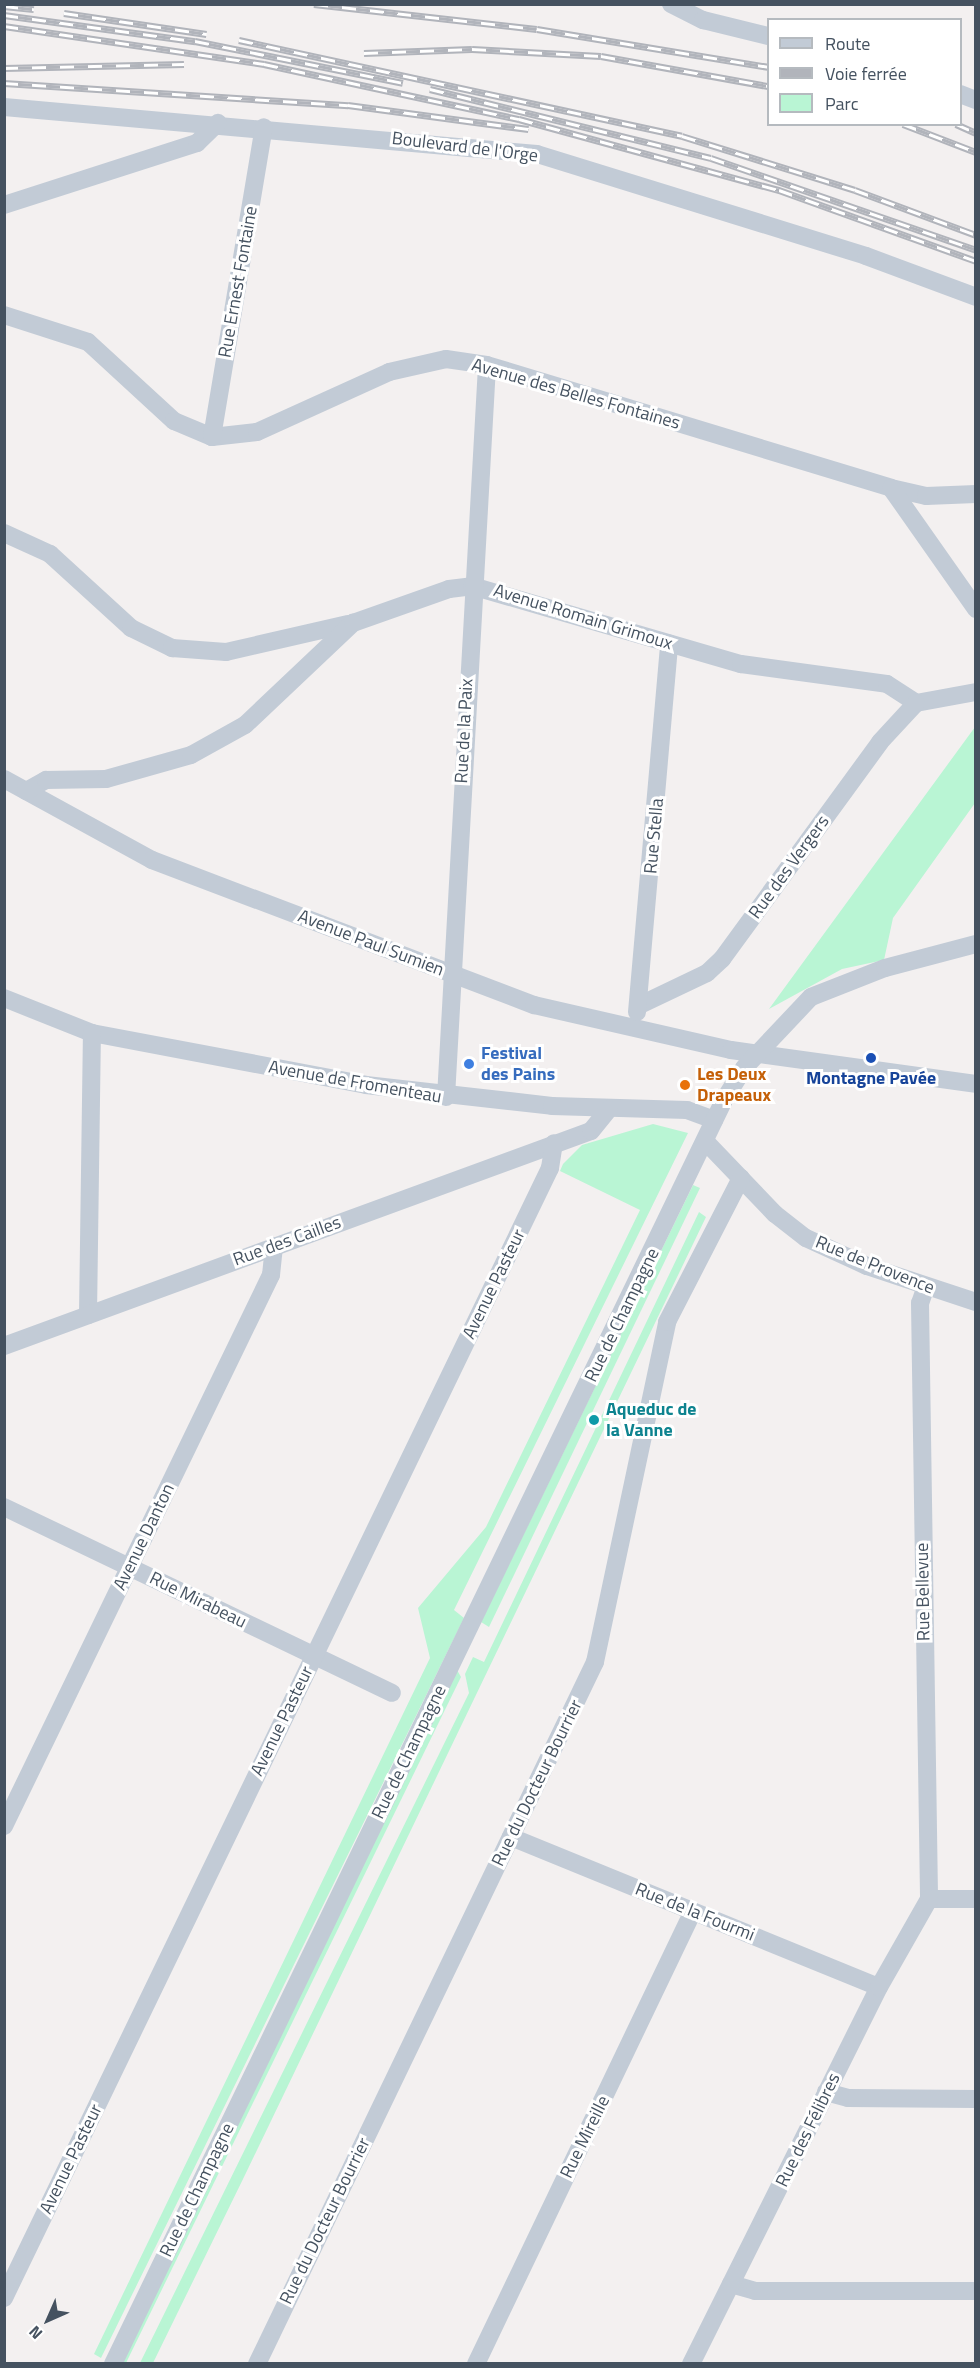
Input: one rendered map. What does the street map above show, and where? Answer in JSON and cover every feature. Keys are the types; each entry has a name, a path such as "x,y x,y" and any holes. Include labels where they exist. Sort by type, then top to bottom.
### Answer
{"street":[{"path":"671,4 703,20 767,36"},
{"name":"Boulevard de l'Orge","path":"4,107 264,127 537,154 867,256 975,297"},
{"path":"4,205 197,143 218,123"},
{"name":"Rue Ernest Fontaine","path":"212,437 264,127"},
{"name":"Avenue des Belles Fontaines","path":"4,315 88,342 174,421 212,437 236,437 280,424 417,362 446,359 487,365 891,488 926,496 975,494"},
{"name":"Rue de la Paix","path":"446,1097 450,973 487,365"},
{"path":"891,488 975,609"},
{"path":"4,533 50,554 131,627 172,648 235,651 353,623"},
{"name":"Avenue Romain Grimoux","path":"26,791 46,780 138,773 221,740 269,704 353,623 472,586 741,664 887,684 916,703"},
{"name":"Rue Stella","path":"631,1028 640,1005 669,643"},
{"path":"916,703 975,692"},
{"name":"Rue des Vergers","path":"640,1005 707,973 722,959 880,742 916,703"},
{"name":"Avenue Paul Sumien","path":"4,779 152,860 534,1005 756,1055 975,1084"},
{"name":"Rue de Champagne","path":"113,2364 714,1120 756,1055 792,1012 819,992 975,944"},
{"name":"Avenue de Fromenteau","path":"4,998 92,1033 446,1097 568,1107 687,1110 714,1120"},
{"path":"88,1315 92,1033"},
{"path":"562,1140 568,1107"},
{"name":"Rue des Cailles","path":"4,1346 591,1131 609,1109"},
{"name":"Avenue Pasteur","path":"4,2298 562,1140"},
{"name":"Rue de Provence","path":"705,1141 806,1238 926,1286 975,1302"},
{"name":"Rue du Docteur Bourrier","path":"257,2364 595,1662 667,1322 741,1178"},
{"name":"Avenue Danton","path":"4,1826 271,1275 274,1246"},
{"name":"Rue Bellevue","path":"926,1286 920,1303 929,1899"},
{"name":"Rue Mirabeau","path":"4,1507 392,1693"},
{"name":"Rue de la Fourmi","path":"511,1837 879,1987"},
{"path":"929,1899 975,1899"},
{"name":"Rue des Félibres","path":"691,2364 879,1987 929,1899"},
{"name":"Rue Mireille","path":"476,2364 693,1911"},
{"path":"826,2092 848,2098 975,2099"},
{"path":"731,2284 755,2291 975,2291"}],"green space":[{"path":"975,727 975,803 893,918 884,960 842,969 769,1009"},
{"path":"653,1124 688,1133 454,1610 464,1618 101,2358 94,2354 430,1658 418,1608 486,1527 640,1210 560,1171 563,1164 582,1145"},
{"path":"693,1185 700,1188 489,1627 481,1622"},
{"path":"699,1212 706,1217 244,2177 153,2363 140,2363 469,1693 465,1674 473,1657 484,1662"},
{"path":"457,1670 461,1677 126,2363 121,2364"}],"railway":[{"path":"314,4 537,29 767,67"},
{"path":"4,6 34,9"},
{"path":"64,13 206,34"},
{"path":"4,15 195,41 403,83"},
{"path":"4,26 264,64 519,119 779,190 976,261"},
{"path":"239,40 682,136 855,190 976,235"},
{"path":"364,53 472,49 601,56 767,86"},
{"path":"4,68 184,64"},
{"path":"4,83 348,105 528,129"},
{"path":"430,89 711,158 976,250"},
{"path":"908,126 976,152"},
{"path":"960,126 976,133"}],"place":[{"name":"Montagne Pavée","path":"871,1058"},
{"name":"Festival des Pains","path":"469,1064"},
{"name":"Les Deux Drapeaux","path":"685,1085"},
{"name":"Aqueduc de la Vanne","path":"594,1420"}]}
